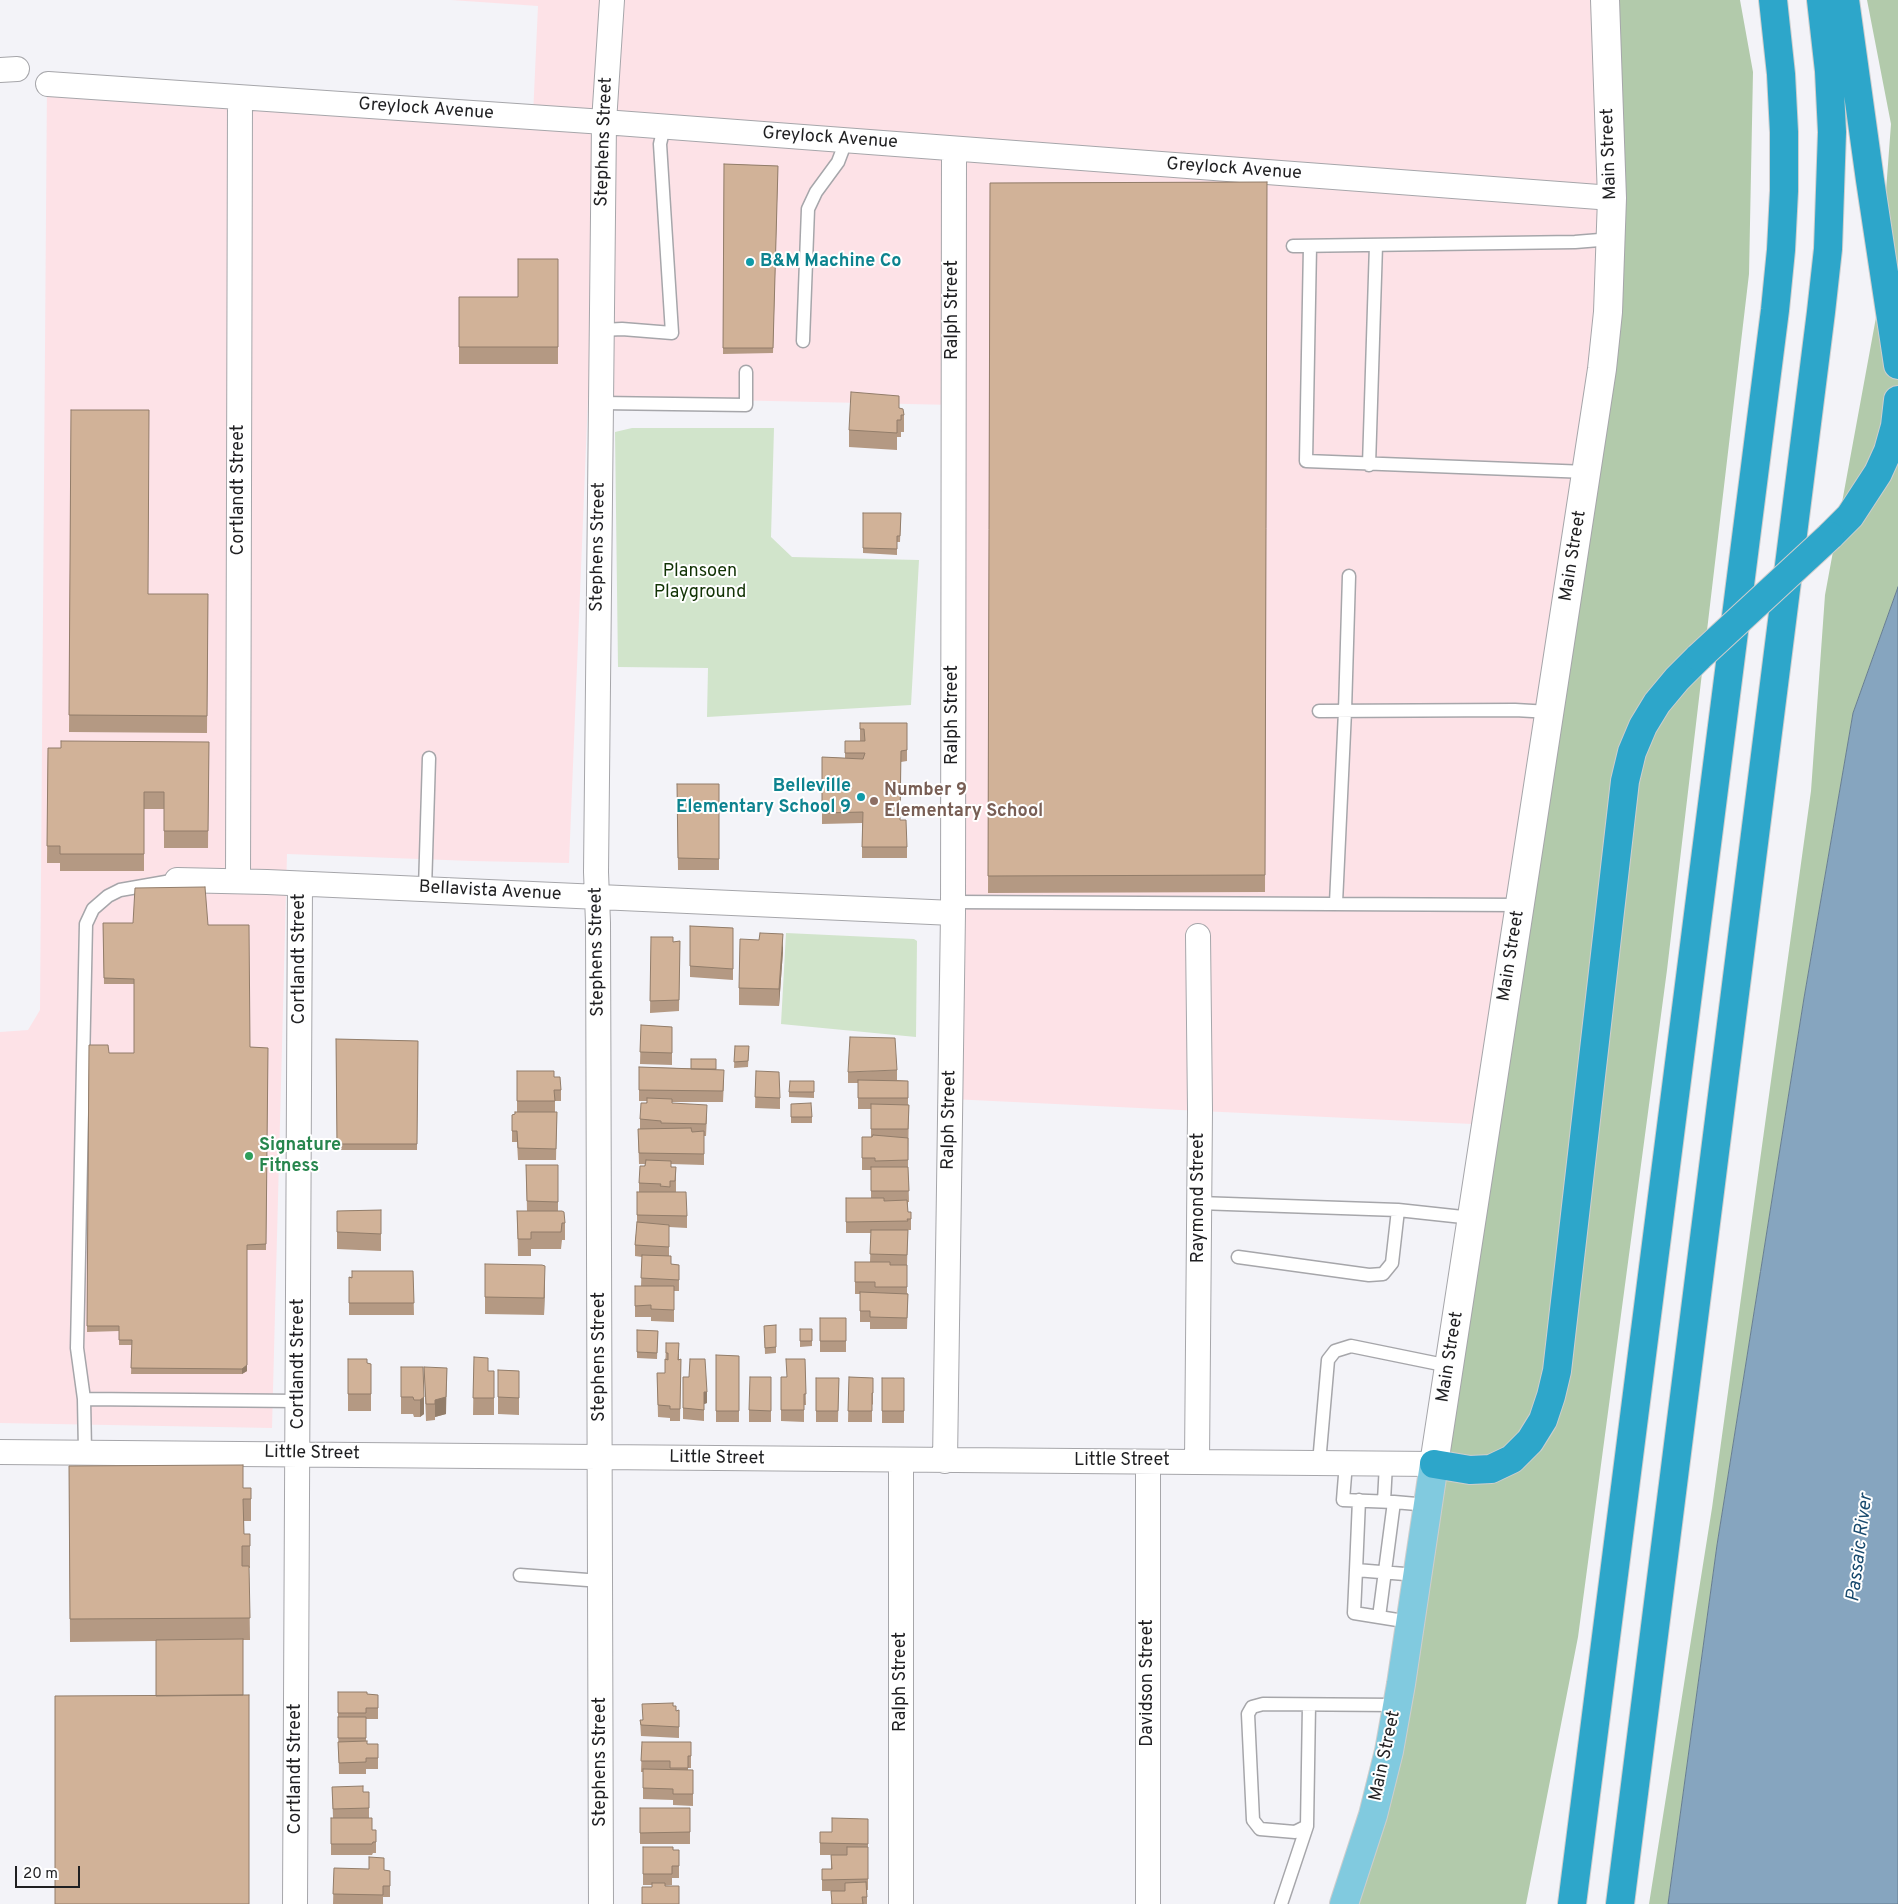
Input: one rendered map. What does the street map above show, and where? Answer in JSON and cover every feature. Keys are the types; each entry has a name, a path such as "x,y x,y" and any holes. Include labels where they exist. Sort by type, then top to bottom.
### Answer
{"highway":[{"path":"1572,1904 1781,250 1784,132 1781,74 1773,0"},
{"path":"1620,1904 1828,250 1832,132 1829,70 1821,0"},
{"path":"1845,0 1868,170 1898,366"},
{"path":"1434,1464 1470,1470 1491,1469 1512,1459 1530,1441 1543,1420 1551,1396 1557,1371 1625,781 1632,752 1643,726 1657,703 1677,679 1850,516 1878,473 1888,451 1895,426 1898,400"},
{"path":"1554,1904 1623,1499"}],"main road":[{"name":"Main Street","path":"1344,1904 1373,1815 1388,1751 1397,1705 1434,1464"}],"street":[{"name":"Stephens Street","path":"601,1904 598,897 596,872 604,122 612,0"},
{"name":"Main Street","path":"1434,1464 1587,472 1608,322 1612,198 1605,0"},
{"name":"Greylock Avenue","path":"48,84 604,122 1612,198"},
{"name":"Cortlandt Street","path":"238,881 240,98"},
{"name":"Ralph Street","path":"945,1461 953,907 954,149"},
{"name":"Bellavista Avenue","path":"177,880 598,897 953,907"},
{"name":"Cortlandt Street","path":"295,1904 300,884"},
{"name":"Raymond Street","path":"1197,1461 1209,1203 1198,936"},
{"name":"Little Street","path":"0,1452 1434,1464"},
{"name":"Ralph Street","path":"901,1461 901,1904"},
{"name":"Davidson Street","path":"1148,1462 1148,1904"}],"lane":[{"path":"602,330 622,329 672,333 660,144 664,127"},
{"path":"803,340 808,209 816,192 838,162 846,141"},
{"path":"1293,246 1575,242 1612,239"},
{"path":"1370,465 1376,245"},
{"path":"1310,246 1306,461 1587,472"},
{"path":"601,404 746,405 746,372"},
{"path":"1336,903 1345,711 1348,576"},
{"path":"1319,711 1515,710 1550,712"},
{"path":"425,889 429,758"},
{"path":"85,1452 84,1398 77,1348 86,924 93,908 108,896 120,890 177,880"},
{"path":"953,907 1336,903 1520,905"},
{"path":"1209,1203 1398,1210 1472,1218"},
{"path":"1238,1257 1369,1276 1383,1274 1392,1264 1398,1210"},
{"path":"1318,1463 1328,1360 1335,1351 1351,1346 1449,1366"},
{"path":"84,1398 298,1401"},
{"path":"1346,1463 1344,1500 1389,1501 1428,1505"},
{"path":"1379,1617 1386,1571 1389,1501 1386,1464"},
{"path":"1359,1500 1354,1613 1410,1622"},
{"path":"1356,1570 1417,1575"},
{"path":"520,1575 601,1581"},
{"path":"1307,1826 1295,1832 1260,1830 1253,1820 1248,1714 1252,1707 1263,1704 1397,1705"},
{"path":"1281,1904 1307,1826 1309,1704"}],"shaded area":[{"path":"451,0 1611,0 1619,323 1493,1125 951,1099 954,405 588,397 569,863 287,854 272,1428 0,1423 0,1032 28,1030 40,1010 47,82 533,116 538,6"}],"green space":[{"path":"1611,0 1740,0 1753,72 1749,274 1667,970 1578,1637 1526,1904 1353,1904 1619,323"},
{"path":"1867,0 1898,0 1898,587 1853,713 1804,998 1717,1545 1668,1904 1649,1904 1712,1508 1811,791 1825,595 1877,312 1891,124"},
{"name":"Plansoen Playground","path":"632,428 774,428 771,537 792,557 919,560 911,705 707,717 708,668 618,667 615,432"},
{"path":"786,933 914,939 917,941 916,1037 781,1024"}],"water":[{"name":"Passaic River","path":"1898,587 1898,1904 1668,1904 1717,1545 1804,998 1853,713"}],"building":[{"name":"B&M Machine Co","path":"724,164 778,166 773,348 723,348"},
{"path":"1267,182 1265,875 988,876 990,183"},
{"path":"518,259 558,259 558,347 459,347 459,297 518,297"},
{"path":"851,392 899,396 899,408 903,409 904,415 901,415 901,420 897,420 897,433 849,430"},
{"path":"71,410 149,410 148,594 208,594 207,716 69,715"},
{"path":"863,513 901,513 900,536 897,536 897,549 863,548"},
{"name":"Belleville Elementary School 9","path":"860,723 907,723 907,750 901,751 900,820 906,820 907,847 862,847 863,812 822,813 822,757 863,759 865,753 845,753 845,741 865,741 864,729 860,729"},
{"path":"61,741 209,742 208,831 164,831 164,792 144,792 144,854 60,854 60,846 47,846 48,748 61,748"},
{"path":"677,784 719,784 719,859 678,858"},
{"path":"205,887 208,925 249,925 250,1047 268,1048 266,1244 247,1245 247,1365 242,1369 131,1368 132,1340 119,1340 119,1326 87,1326 89,1045 108,1045 109,1053 134,1053 134,979 104,978 103,923 133,923 135,888"},
{"path":"690,926 733,928 733,969 690,966"},
{"path":"760,933 783,934 779,989 739,988 740,939 759,940"},
{"path":"651,937 673,937 673,942 680,941 679,1000 650,1001"},
{"path":"641,1025 672,1027 672,1053 640,1052"},
{"path":"850,1037 895,1038 897,1070 848,1072"},
{"path":"336,1039 418,1041 417,1144 337,1144"},
{"path":"735,1046 749,1046 748,1061 734,1062"},
{"path":"691,1059 716,1059 716,1069 691,1069"},
{"path":"639,1067 724,1070 723,1091 639,1090"},
{"path":"517,1071 554,1071 554,1077 560,1077 561,1090 554,1090 555,1101 517,1101"},
{"path":"756,1071 779,1072 780,1098 755,1097"},
{"path":"858,1080 908,1081 908,1098 858,1098"},
{"path":"790,1081 814,1081 814,1092 789,1092"},
{"path":"647,1098 672,1099 672,1103 707,1105 706,1124 661,1123 661,1121 640,1119 641,1103 647,1103"},
{"path":"811,1103 812,1117 791,1117 791,1104"},
{"path":"871,1104 909,1105 908,1129 871,1129"},
{"path":"515,1112 557,1112 556,1149 518,1148 517,1131 512,1131 512,1115"},
{"path":"691,1128 692,1132 704,1131 704,1154 639,1153 638,1129"},
{"path":"873,1135 908,1138 908,1160 875,1161 875,1158 862,1158 862,1137 872,1137"},
{"path":"646,1160 671,1161 671,1167 676,1167 675,1181 670,1181 670,1187 660,1186 661,1184 639,1183 640,1166 645,1166"},
{"path":"526,1165 558,1165 558,1202 527,1201"},
{"path":"871,1167 908,1167 909,1191 871,1191"},
{"path":"637,1192 686,1192 687,1216 637,1215"},
{"path":"846,1198 884,1198 884,1201 907,1200 911,1219 907,1219 908,1221 846,1222"},
{"path":"381,1210 381,1234 337,1232 337,1211"},
{"path":"517,1211 562,1211 564,1212 565,1223 562,1223 561,1232 531,1232 531,1239 518,1239"},
{"path":"637,1222 669,1225 669,1247 635,1245"},
{"path":"871,1230 908,1230 907,1255 870,1254"},
{"path":"642,1255 671,1256 671,1264 679,1265 679,1280 641,1278"},
{"path":"855,1262 890,1262 890,1265 907,1265 907,1287 875,1287 875,1282 855,1282"},
{"path":"485,1264 545,1266 544,1298 485,1297"},
{"path":"352,1271 413,1271 414,1303 349,1303 349,1277 352,1278"},
{"path":"635,1286 674,1286 674,1310 651,1309 651,1305 635,1306"},
{"path":"860,1292 908,1294 907,1318 870,1317 870,1311 860,1311"},
{"path":"820,1318 846,1318 846,1341 820,1341"},
{"path":"776,1325 776,1347 765,1348 764,1326"},
{"path":"800,1329 812,1329 812,1341 800,1341"},
{"path":"637,1330 658,1331 657,1353 637,1352"},
{"path":"666,1343 679,1343 678,1360 681,1359 680,1409 670,1409 670,1406 658,1405 657,1373 665,1373 665,1359 668,1360"},
{"path":"716,1355 739,1356 739,1411 716,1411"},
{"path":"474,1357 488,1358 488,1371 494,1371 494,1398 473,1398"},
{"path":"348,1359 367,1359 367,1363 371,1364 371,1394 348,1394"},
{"path":"690,1359 705,1359 707,1392 704,1392 704,1410 683,1408 683,1377 689,1377"},
{"path":"786,1359 805,1359 806,1394 804,1394 804,1410 781,1410 781,1377 787,1377"},
{"path":"401,1367 423,1367 424,1397 420,1400 414,1400 413,1397 401,1397"},
{"path":"424,1367 447,1368 446,1397 435,1400 435,1404 426,1404"},
{"path":"498,1370 519,1371 519,1398 498,1397"},
{"path":"750,1377 771,1377 771,1411 749,1410"},
{"path":"849,1377 873,1378 872,1411 848,1411"},
{"path":"816,1378 839,1378 838,1411 816,1411"},
{"path":"882,1378 904,1378 904,1411 882,1411"},
{"path":"243,1465 243,1488 251,1488 251,1499 243,1499 244,1534 250,1534 250,1546 242,1546 242,1566 249,1566 250,1618 70,1619 69,1466"},
{"path":"243,1639 243,1695 156,1696 156,1640"},
{"path":"338,1692 367,1692 367,1694 378,1695 378,1708 366,1708 366,1713 338,1713"},
{"path":"249,1695 249,1904 55,1904 55,1696"},
{"path":"673,1703 673,1706 676,1706 676,1711 679,1710 679,1727 641,1725 640,1720 643,1720 642,1704"},
{"path":"338,1717 366,1717 366,1738 338,1738"},
{"path":"367,1741 367,1744 378,1744 378,1758 366,1758 366,1762 339,1763 338,1742"},
{"path":"642,1742 691,1742 691,1756 688,1756 688,1768 670,1768 670,1761 641,1761"},
{"path":"643,1769 693,1770 693,1794 673,1794 673,1789 643,1788"},
{"path":"363,1786 363,1792 369,1792 369,1808 333,1809 332,1787"},
{"path":"640,1808 690,1808 690,1832 640,1833"},
{"path":"331,1818 372,1818 372,1830 376,1830 376,1842 372,1844 331,1844"},
{"path":"832,1818 868,1819 868,1844 820,1843 820,1832 832,1832"},
{"path":"643,1847 673,1847 673,1850 679,1850 679,1866 672,1866 672,1874 643,1874"},
{"path":"847,1847 868,1847 868,1879 822,1880 822,1869 832,1869 831,1855 847,1855"},
{"path":"369,1857 384,1858 384,1870 390,1871 390,1886 383,1886 383,1895 333,1894 334,1868 369,1869"},
{"path":"866,1882 867,1897 862,1897 863,1904 832,1904 831,1891 845,1891 845,1883"},
{"path":"652,1883 665,1883 665,1886 679,1886 679,1904 642,1904 642,1887 652,1887"}],"place":[{"name":"B&M Machine Co","path":"750,262"},
{"name":"Belleville Elementary School 9","path":"861,797"},
{"name":"Number 9 Elementary School","path":"874,801"},
{"name":"Signature Fitness","path":"249,1156"}]}
